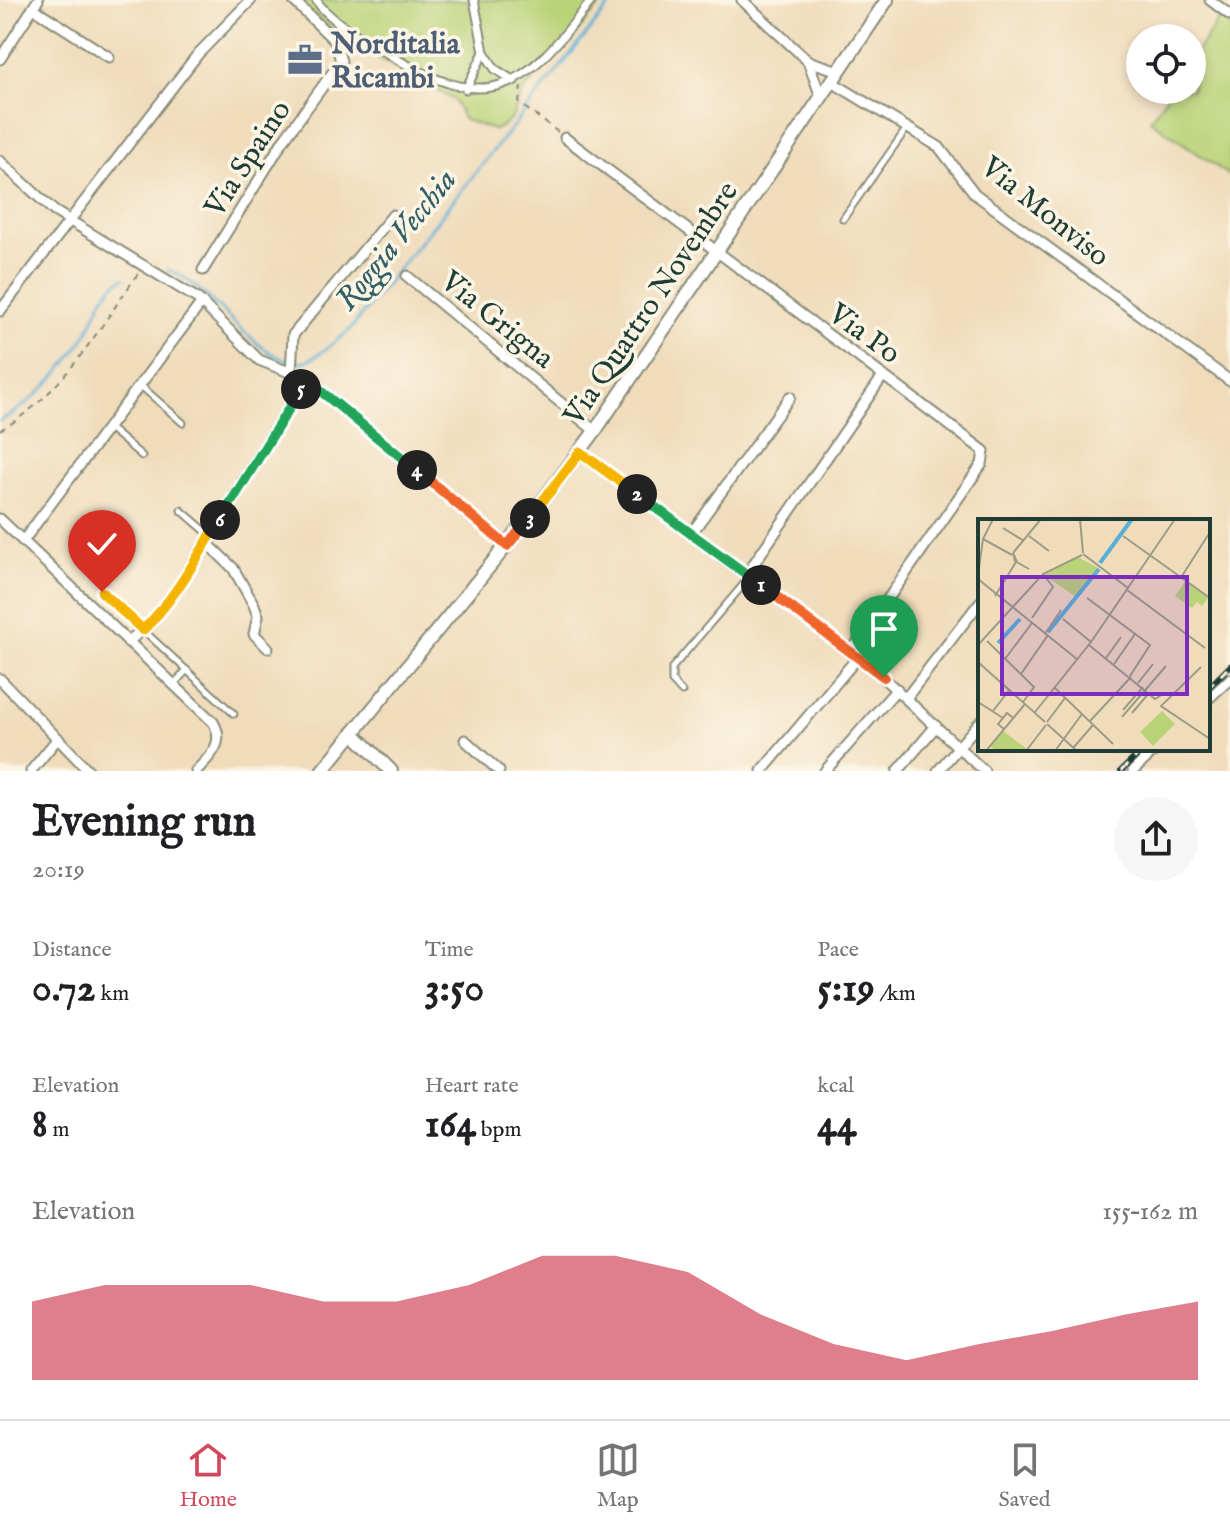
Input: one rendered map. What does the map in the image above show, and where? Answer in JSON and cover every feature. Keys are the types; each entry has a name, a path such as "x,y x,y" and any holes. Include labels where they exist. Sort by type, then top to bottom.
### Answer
{"street":[{"path":"0,311 198,54 251,0"},
{"path":"316,0 331,14 398,59 466,89 495,88 516,79 556,43 592,0"},
{"path":"474,0 484,52 495,69 516,79"},
{"path":"742,0 808,61 821,97"},
{"name":"Via Quattro Novembre","path":"322,771 580,452 887,0"},
{"path":"1210,0 1230,15"},
{"name":"Via Spaino","path":"203,270 283,141 340,64 338,45 295,1"},
{"path":"0,59 35,4 109,57"},
{"path":"466,89 484,52"},
{"name":"Via Monviso","path":"808,61 835,76 946,153 967,186 980,198 1230,381"},
{"name":"Via Po","path":"565,138 985,454 982,464 854,655"},
{"path":"0,161 70,221 202,302 256,358 292,365 507,546"},
{"path":"292,365 294,333 393,215"},
{"name":"Via Grigna","path":"407,276 595,431"},
{"path":"23,541 202,302"},
{"path":"748,576 883,376"},
{"path":"128,642 143,630 171,597 306,379"},
{"path":"691,534 790,397"},
{"path":"580,452 897,689 981,770"},
{"path":"0,519 213,722 218,732 216,749 196,771"},
{"path":"208,538 240,580 257,613 254,634 268,648"},
{"path":"906,698 978,605"},
{"path":"762,771 854,655"},
{"path":"0,679 89,771"},
{"path":"1210,697 1230,679"},
{"path":"825,771 897,689"},
{"path":"938,771 978,724"},
{"path":"898,771 936,726"},
{"path":"353,733 391,771"},
{"path":"31,771 58,738"},
{"path":"465,740 499,771"},
{"path":"1133,771 1154,751"}],"lane":[{"path":"843,219 908,127"},
{"path":"140,385 183,423"},
{"path":"108,427 142,456"},
{"path":"181,510 208,538"},
{"path":"682,692 672,681 672,668 748,576"},
{"path":"102,592 234,714"},
{"path":"174,685 187,670"}],"path":[{"path":"516,79 521,85 519,103 565,138"},
{"path":"0,430 42,400 63,377 144,266"}],"green space":[{"path":"296,0 605,0 526,88 512,117 494,130 464,120 454,100 348,41"},
{"path":"1221,16 1230,23 1230,176 1150,120 1161,104 1206,104 1206,38"}],"waterway":[{"name":"Roggia Vecchia","path":"168,270 201,291 272,354 290,361 306,361 317,356 348,332 614,0"},
{"name":"Roggia Vecchia","path":"0,421 25,405 57,374 84,338 104,297 124,278"}],"railway":[{"path":"1210,686 1230,666"},
{"path":"1121,771 1142,751"}],"place":[{"name":"Norditalia Ricambi","path":"305,60"}],"route":[{"path":"102,592 143,630 149,624 182,581 306,379 507,546 580,452 884,677"}]}
